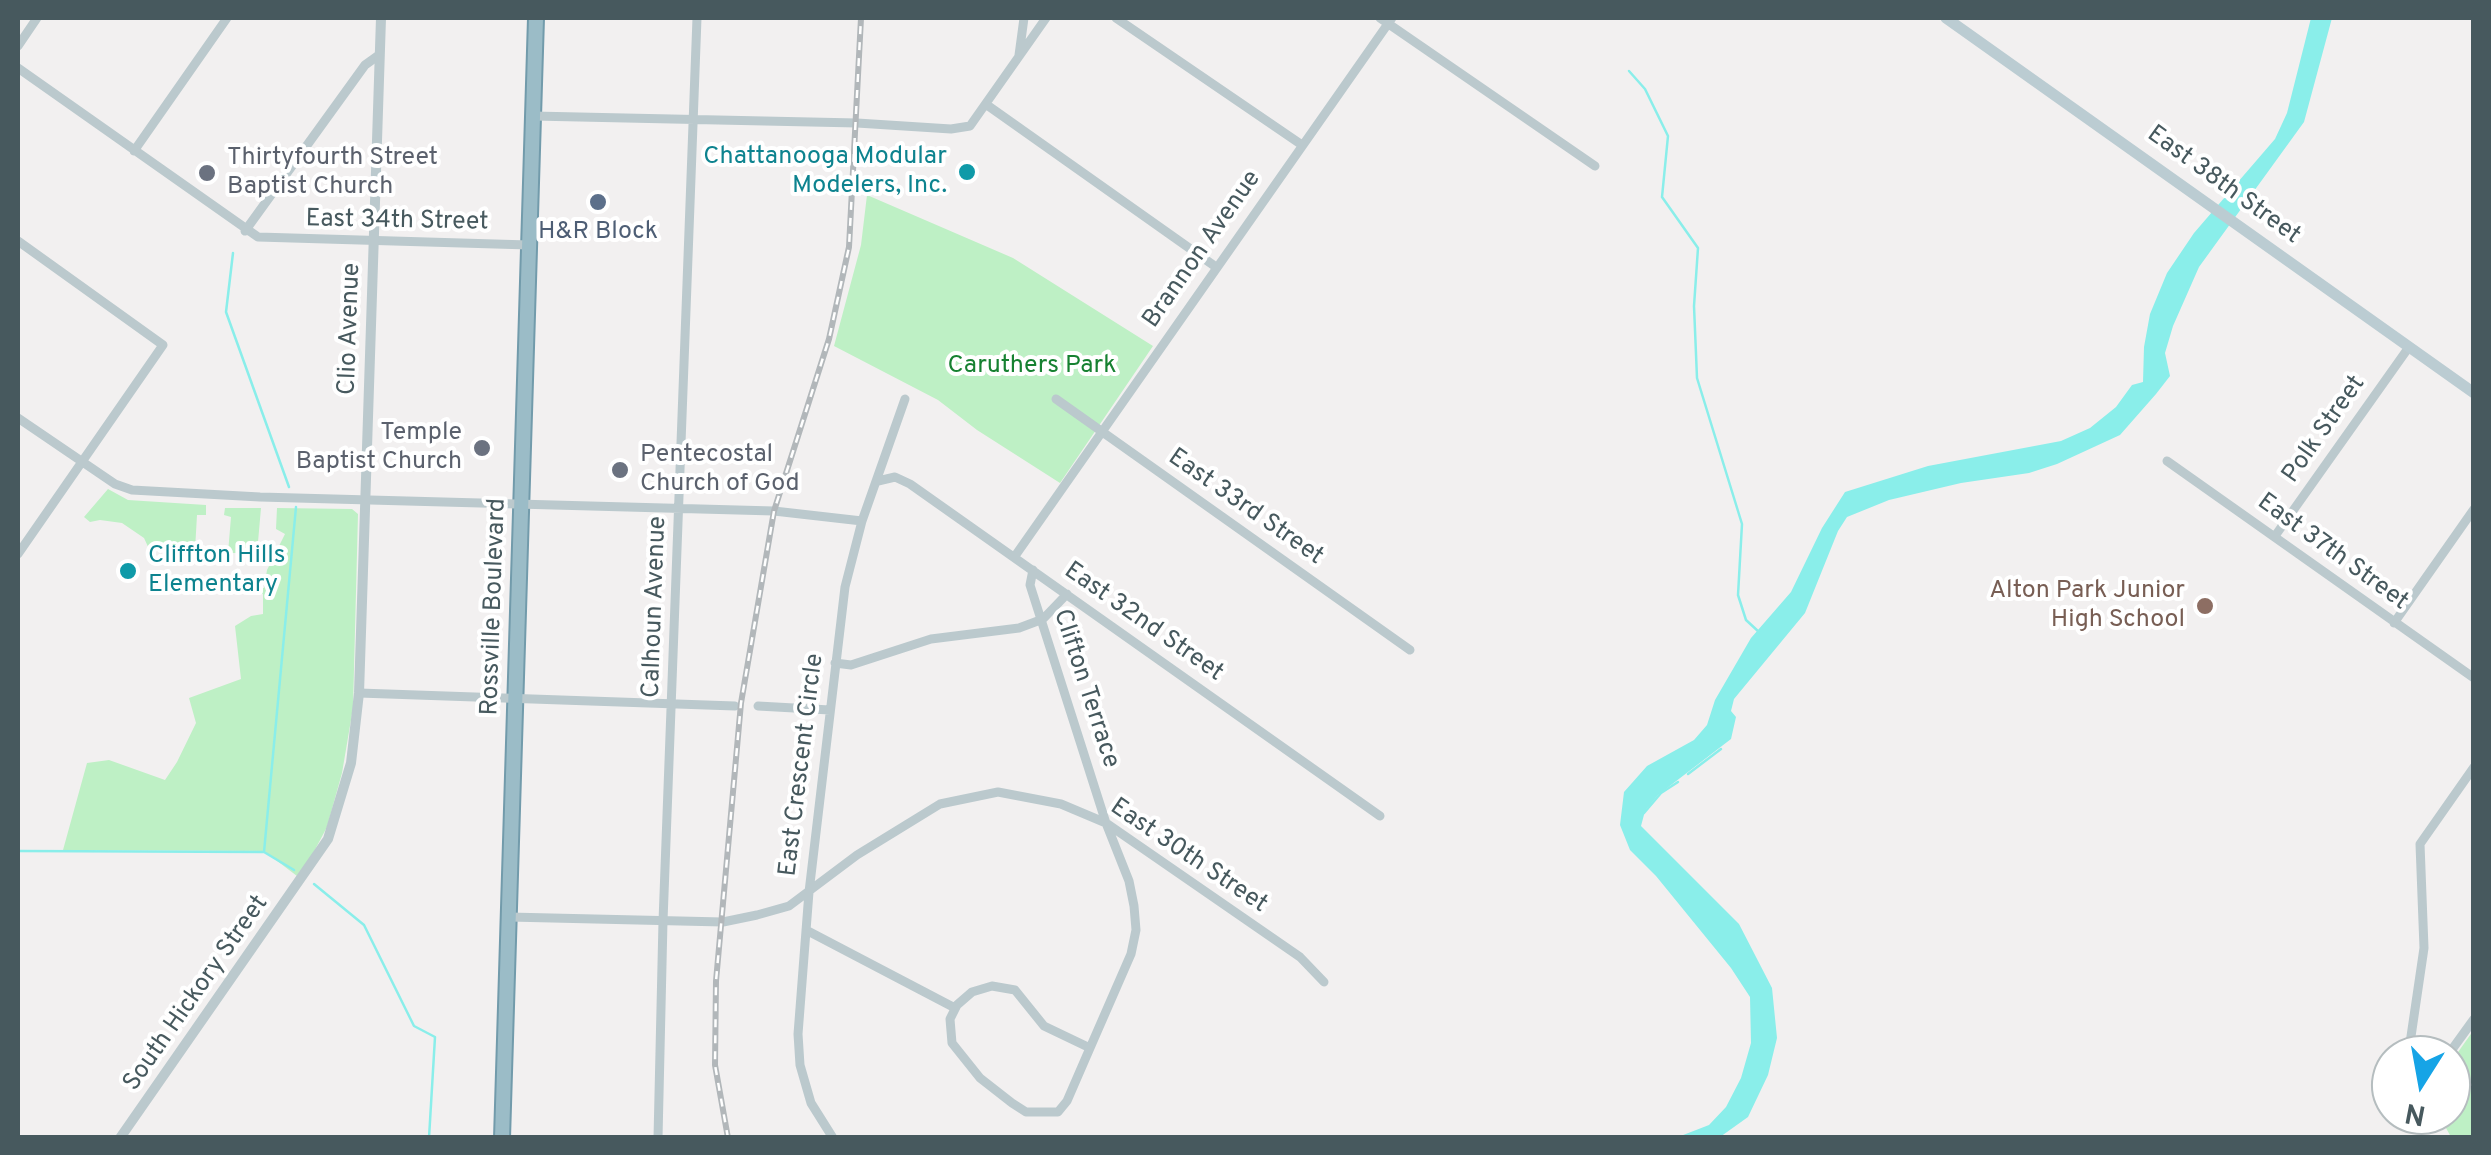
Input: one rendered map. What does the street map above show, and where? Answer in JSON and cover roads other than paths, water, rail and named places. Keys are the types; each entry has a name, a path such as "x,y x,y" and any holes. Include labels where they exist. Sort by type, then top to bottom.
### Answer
{"highway":[{"name":"Rossville Boulevard","path":"502,1138 536,18"}],"main road":[{"name":"East 38th Street","path":"1946,18 2474,393"}],"street":[{"path":"18,46 37,18"},
{"path":"134,151 227,18"},
{"name":"Clio Avenue","path":"307,873 328,838 342,803 359,694 380,18"},
{"name":"Calhoun Avenue","path":"658,1138 697,18"},
{"path":"1018,58 1024,18"},
{"path":"533,116 952,129 970,126 1046,18"},
{"path":"1116,18 1302,145"},
{"path":"1386,19 1595,166"},
{"name":"Brannon Avenue","path":"1015,556 1386,19"},
{"path":"246,231 365,65 379,55"},
{"name":"East 34th Street","path":"18,68 246,231 274,239 529,246"},
{"path":"987,105 1216,268"},
{"path":"18,240 164,345 18,554"},
{"name":"Polk Street","path":"2275,536 2409,347"},
{"name":"East Crescent Circle","path":"833,1138 812,1103 800,1066 798,1034 809,892 845,587 862,521 905,399"},
{"name":"East 33rd Street","path":"1056,399 1410,650"},
{"path":"18,418 114,484 132,490 774,511 862,521"},
{"name":"East 37th Street","path":"2167,461 2474,678"},
{"name":"East 32nd Street","path":"878,481 896,477 910,484 1380,816"},
{"path":"2394,622 2474,509"},
{"name":"Clifton Terrace","path":"955,1008 950,1018 952,1044 980,1078 1026,1112 1058,1112 1067,1101 1131,954 1136,930 1128,881 1030,586 1033,570"},
{"path":"835,663 851,665 931,640 1019,628 1042,619 1067,594"},
{"path":"359,694 735,706"},
{"path":"758,706 830,710"},
{"path":"2411,1035 2424,948 2420,844 2474,766"},
{"name":"East 30th Street","path":"509,917 723,922 789,906 857,855 940,804 998,792 1061,804 1106,823 1300,957 1324,982"},
{"name":"South Hickory Street","path":"120,1138 307,873"},
{"path":"806,930 955,1008 972,992 992,986 1015,990 1044,1026 1090,1048"}],"water":[{"path":"2311,18 2332,18 2304,122 2199,267 2165,353 2170,376 2156,394 2120,435 2057,464 1889,500 1847,517 1805,613 1734,699 1731,711 1736,717 1731,739 1658,795 1645,811 1641,826 1739,924 1772,988 1777,1038 1768,1075 1748,1117 1720,1137 1678,1137 1709,1125 1726,1107 1741,1078 1751,1043 1750,997 1656,876 1630,850 1620,825 1624,792 1647,766 1694,740 1707,725 1715,700 1751,638 1791,592 1822,528 1845,492 1928,466 2061,441 2090,428 2116,407 2132,385 2143,382 2150,314 2167,273 2194,233 2275,139 2287,113"}],"waterway":[{"path":"1629,71 1645,89 1668,136 1662,197 1698,248 1694,306 1697,378 1742,524 1738,595 1746,620 1759,632"},
{"path":"233,253 226,312 289,487"},
{"path":"264,852 296,507"},
{"path":"1688,774 1721,749"},
{"path":"1644,813 1661,793 1678,782"},
{"path":"18,851 264,852 294,870"},
{"path":"314,884 364,925 414,1026 435,1037 429,1138"}],"railway":[{"path":"728,1138 715,1065 716,981 741,703 774,511 829,339 849,247 861,18"}],"place":[{"name":"Chattanooga Modular Modelers, Inc.","path":"967,172"},
{"name":"Thirtyfourth Street Baptist Church","path":"207,173"},
{"name":"H&R Block","path":"598,202"},
{"name":"Temple Baptist Church","path":"482,448"},
{"name":"Pentecostal Church of God","path":"620,470"},
{"name":"Cliffton Hills Elementary","path":"128,571"},
{"name":"Alton Park Junior High School","path":"2205,606"}],"park label":[{"name":"Caruthers Park","path":"1032,367"}]}
